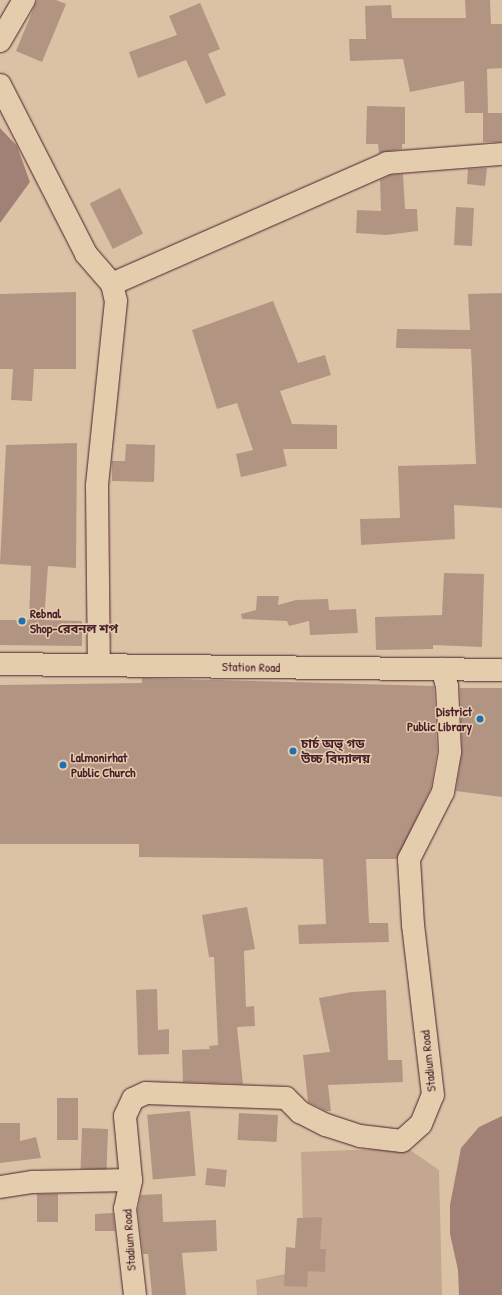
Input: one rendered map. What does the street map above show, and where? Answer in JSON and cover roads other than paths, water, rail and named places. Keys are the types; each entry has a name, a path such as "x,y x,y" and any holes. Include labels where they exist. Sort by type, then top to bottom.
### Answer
{"street":[{"path":"0,40 24,0"},
{"path":"0,85 86,254 112,284 116,301 98,486 99,665"},
{"path":"112,284 387,163 502,154"},
{"name":"Station Road","path":"0,664 502,670"},
{"name":"Stadium Road","path":"135,1295 125,1209 131,1180 125,1116 133,1099 146,1093 286,1098 300,1112 326,1125 367,1137 402,1141 421,1124 433,1095 413,925 409,859 443,792 450,752 447,686 442,669"},
{"path":"0,1187 34,1182 131,1180"}],"place":[{"name":"Rebnal Shop-রেবনল শপ","path":"22,621"},
{"name":"District Public Library","path":"480,719"},
{"name":"চার্চ অভ্ গড ‍উচ্চ বিদ্যালয়","path":"293,751"},
{"name":"Lalmonirhat Public Church","path":"63,765"}]}
